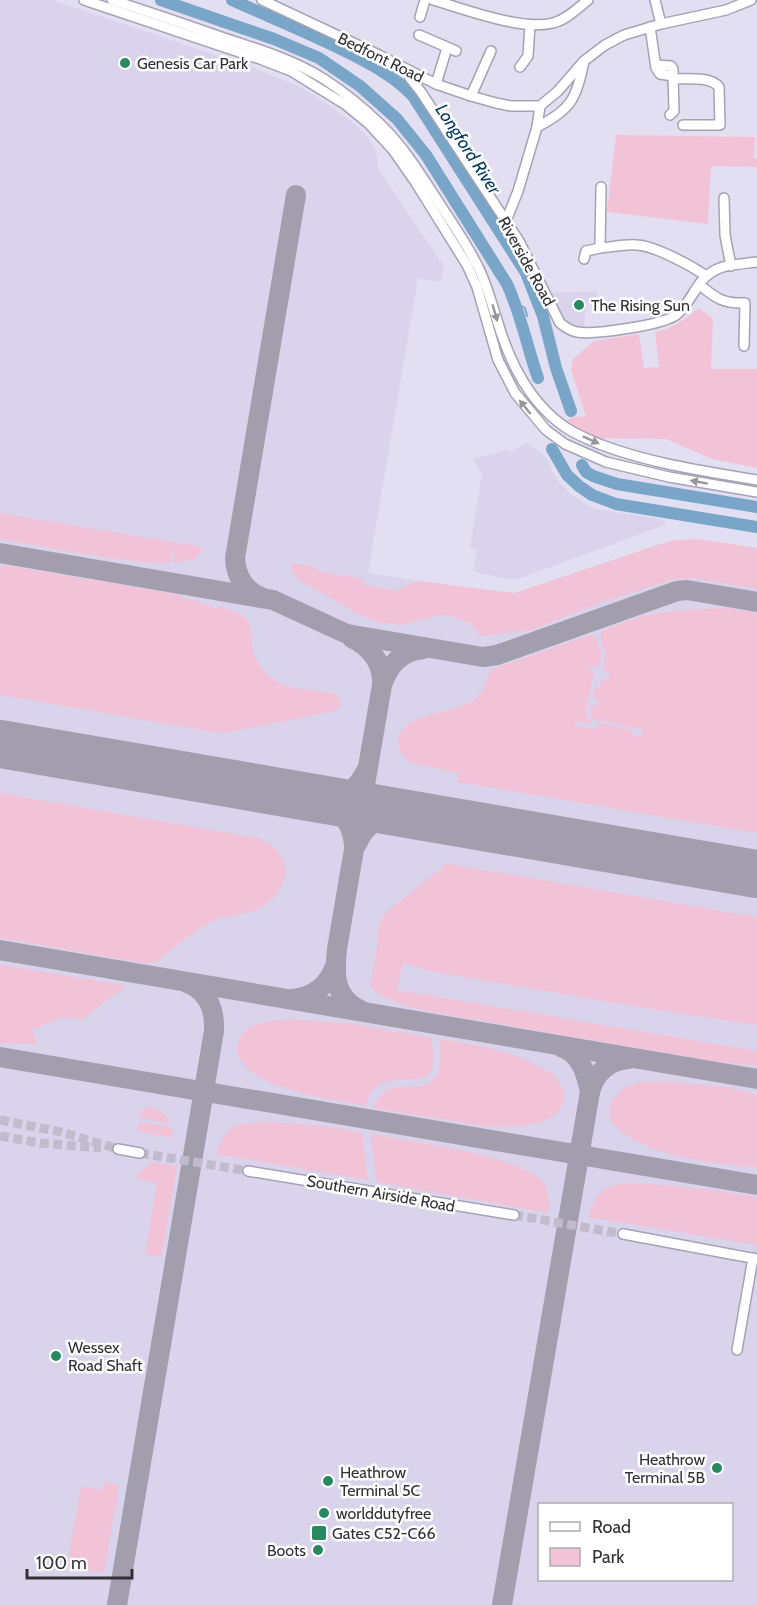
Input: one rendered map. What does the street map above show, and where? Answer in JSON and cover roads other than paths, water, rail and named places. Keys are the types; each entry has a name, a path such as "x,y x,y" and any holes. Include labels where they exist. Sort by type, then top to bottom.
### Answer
{"street":[{"path":"84,0 291,71 346,105 368,123 393,150 467,265 477,287 498,360 514,393 546,430 566,444 606,462 669,477 757,492"},
{"path":"112,0 295,64 324,79 381,125 419,172 474,259 490,294 498,325 511,358 524,384 543,408 566,428 590,440 643,459 757,480"},
{"name":"Bedfont Road","path":"263,0 436,84 511,106 540,106"},
{"path":"420,17 425,0"},
{"path":"433,0 530,26 555,23 588,0"},
{"path":"655,0 661,24"},
{"path":"506,221 518,191 537,128 540,106 558,91 584,61 605,45 624,35 661,24 726,10 751,0"},
{"path":"520,67 528,56 530,26"},
{"path":"650,27 656,65 660,74 673,78 715,82 719,87 720,125 683,125"},
{"path":"419,35 452,49 436,84"},
{"path":"471,96 491,51"},
{"path":"537,128 559,115 573,100 584,61"},
{"name":"Riverside Road","path":"411,72 410,78 519,241 560,323 568,329 579,332 609,331 657,323 682,310 700,285"},
{"path":"670,115 674,111 673,78"},
{"path":"600,248 602,187"},
{"path":"724,198 725,235 730,266"},
{"path":"584,259 586,251 638,245 651,248 706,276"},
{"path":"744,346 749,303 721,300 700,285 706,276 716,269 757,262"},
{"path":"118,1149 140,1153"},
{"name":"Southern Airside Road","path":"248,1171 514,1215"},
{"path":"623,1234 755,1258 737,1350"}],"waterway":[{"path":"161,0 274,39 319,58 360,86 397,119 426,155 507,284 538,378"},
{"name":"Longford River","path":"232,0 360,58 392,78 413,96 526,273 543,316 556,368 571,411"},
{"path":"516,303 525,308 527,316"},
{"path":"552,449 567,475 592,495 616,504 757,527"},
{"name":"Longford River","path":"582,465 586,472 593,476 617,484 757,507"}],"tunnel":[{"path":"0,1120 61,1132 118,1149"},
{"path":"0,1136 40,1143 101,1148"},
{"path":"140,1153 248,1171"},
{"path":"514,1215 623,1234"}],"place":[{"name":"Genesis Car Park","path":"125,63"},
{"name":"The Rising Sun","path":"579,305"},
{"name":"Wessex Road Shaft","path":"56,1356"},
{"name":"Heathrow Terminal 5B","path":"717,1468"},
{"name":"Heathrow Terminal 5C","path":"328,1481"},
{"name":"worlddutyfree","path":"324,1513"},
{"name":"Gates C52-C66","path":"319,1533"},
{"name":"Boots","path":"318,1550"}]}
